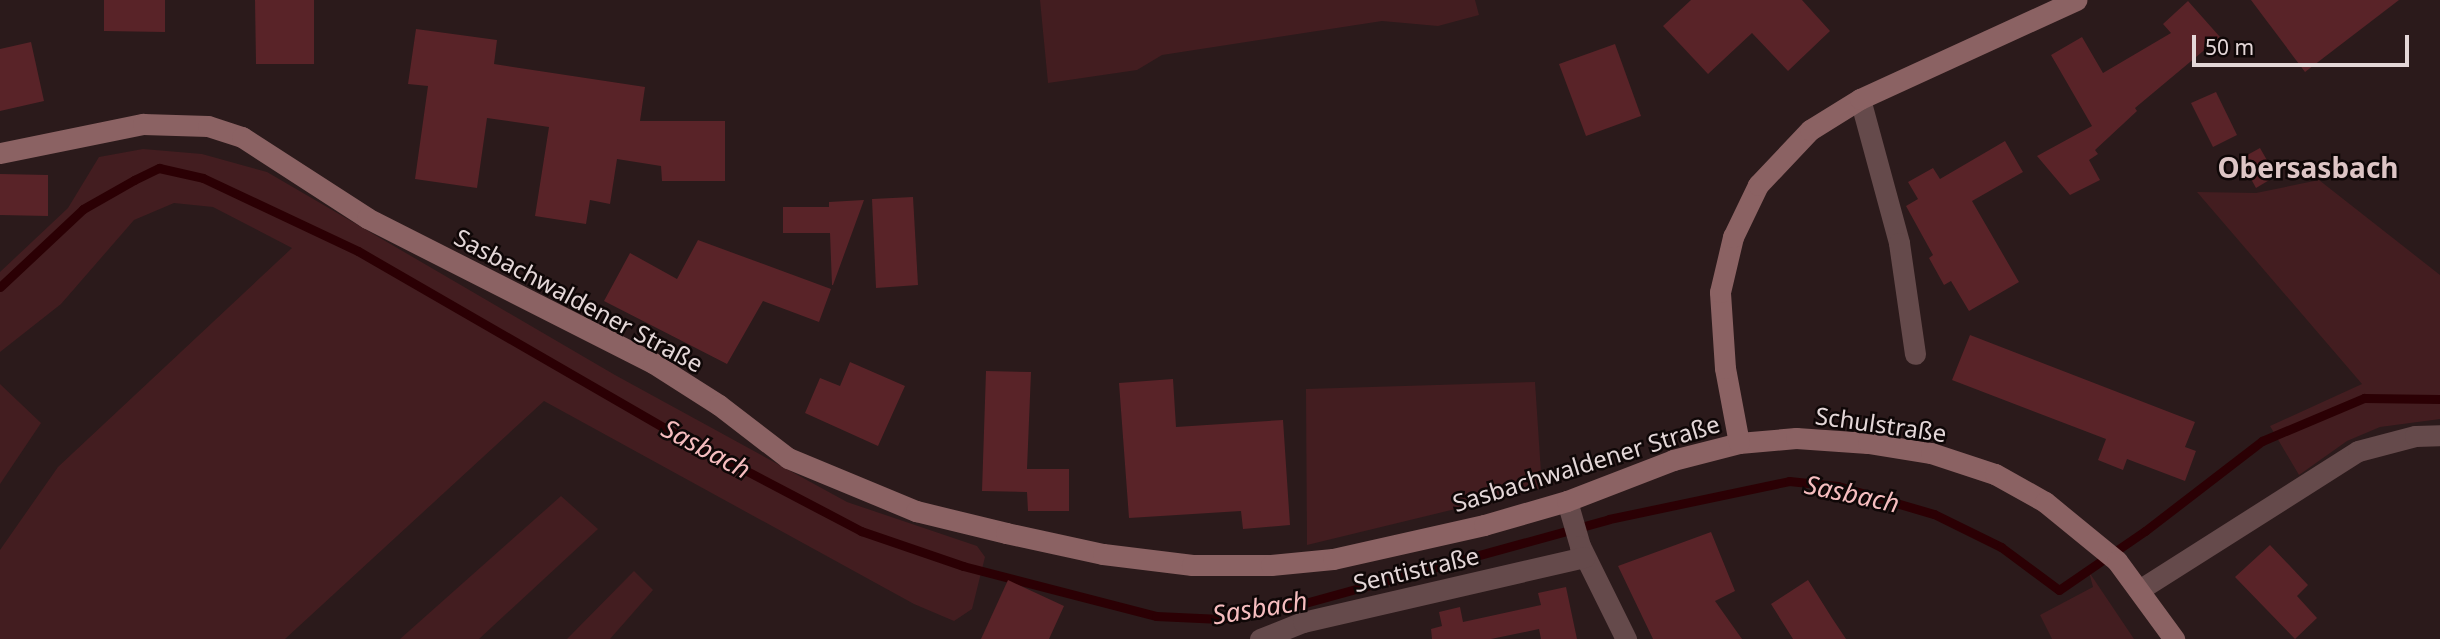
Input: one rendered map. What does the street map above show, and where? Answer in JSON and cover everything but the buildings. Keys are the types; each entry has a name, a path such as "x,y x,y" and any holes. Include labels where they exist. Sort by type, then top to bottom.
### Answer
{"main road":[{"name":"Sasbachwaldener Straße","path":"0,153 143,124 208,125 242,137 367,218 653,363 719,405 788,458 916,511 1102,554 1192,565 1271,565 1333,559 1570,507 1674,460 1739,443 1725,368 1720,292 1733,237 1758,185 1810,130 1860,99 2076,0"},
{"name":"Schulstraße","path":"1739,443 1796,438 1931,453 1995,474 2045,502 2093,537 2117,561 2174,639"}],"street":[{"path":"1860,99 1899,243 1914,354"},
{"path":"2139,590 2358,451 2415,436 2440,435"},
{"path":"1570,507 1583,551 1626,639"},
{"name":"Sentistraße","path":"1260,639 1303,622 1583,551"}],"shaded area":[{"path":"1040,0 1475,0 1479,15 1438,26 1382,21 1162,55 1137,70 1048,83"},
{"path":"143,149 202,154 267,172 615,375 847,502 977,546 985,557 972,609 954,621 914,604 544,401 285,639 0,639 0,550 58,467 292,248 213,207 174,203 134,220 61,304 0,352 0,272 68,208 99,157"},
{"path":"2319,180 2440,275 2440,419 2380,427 2347,441 2299,475 2270,426 2362,384 2197,192 2256,193"},
{"path":"1535,382 1542,488 1307,545 1306,389"},
{"path":"0,384 41,423 0,484"},
{"path":"561,496 598,529 479,639 400,639"},
{"path":"634,571 653,590 610,639 567,639"},
{"path":"2089,572 2134,639 2052,639 2040,615 2093,587"}],"waterway":[{"name":"Sasbach","path":"0,287 83,209 134,180 159,168 203,178 358,251 663,427 861,531 963,566 1156,616 1221,619 1305,603 1609,519 1789,481 1838,486 1934,514 2001,547 2059,590 2145,531 2262,441 2364,398 2440,399"}],"district":[{"name":"Obersasbach","path":"2308,167"}]}
